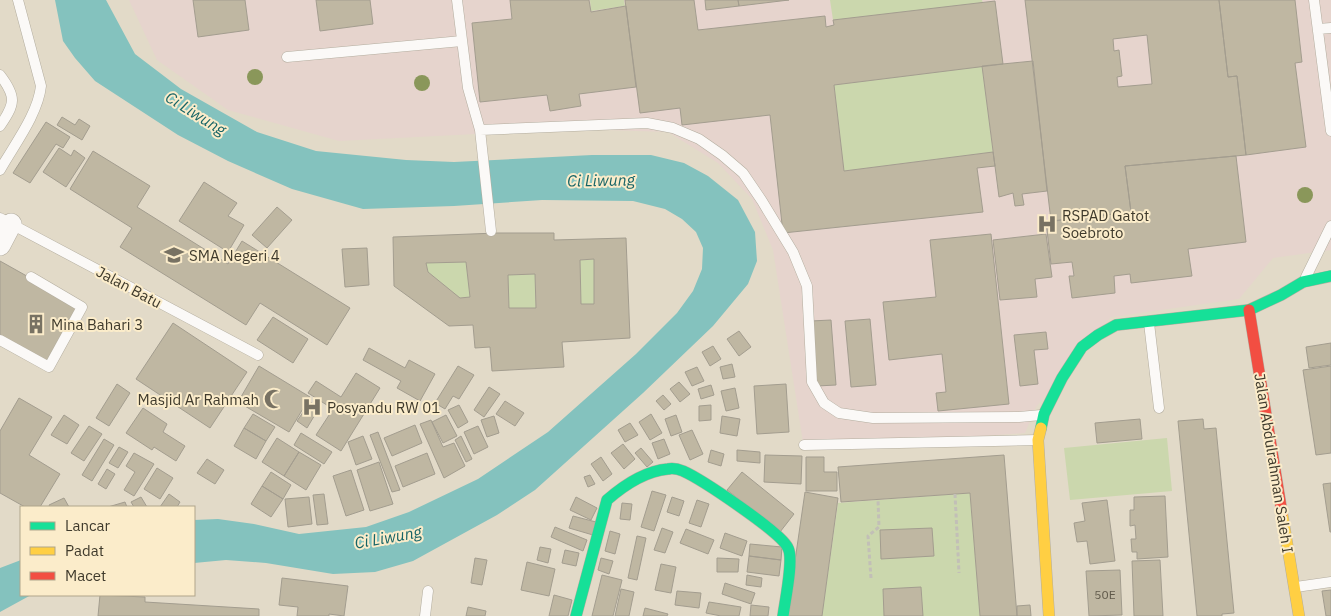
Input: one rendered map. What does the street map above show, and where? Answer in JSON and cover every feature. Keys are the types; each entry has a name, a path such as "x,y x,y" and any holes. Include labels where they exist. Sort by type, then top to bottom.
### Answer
{"street":[{"path":"0,244 6,221"},
{"path":"1049,616 1038,440 1044,414 1062,378 1082,347 1098,335 1116,326 1249,310 1303,282 1331,276"},
{"name":"Jalan Abdulrahman Saleh I","path":"1249,310 1299,616"},
{"path":"576,616 607,500 615,492 664,468 677,469 728,498 788,546 791,556 783,616"}],"lane":[{"path":"0,170 35,110 41,91 18,0"},
{"path":"457,0 468,88 480,130 491,231"},
{"path":"1314,0 1331,131"},
{"path":"1318,29 1331,28"},
{"path":"287,57 462,41"},
{"path":"0,75 12,96 12,108 0,126"},
{"path":"480,130 647,123 673,128 698,139 722,155 743,173 793,252 807,286 812,382 824,403 839,413 873,418 1019,417 1044,414"},
{"name":"Jalan Batu","path":"6,221 258,355"},
{"path":"1303,282 1331,226"},
{"path":"0,340 49,367 82,307 31,277"},
{"path":"1149,322 1159,408"},
{"path":"804,445 1038,440"},
{"path":"1295,587 1331,582"},
{"path":"425,616 428,591"}],"path":[{"path":"956,494 958,573"},
{"path":"871,578 868,536 879,527 878,500"}],"shaded area":[{"name":"RSPAD Gatot Soebroto","path":"129,0 1331,0 1331,250 1273,258 1239,299 1111,317 1036,407 1025,433 804,449 773,250 752,199 718,163 668,132 575,129 339,141 228,110 157,60"}],"green space":[{"path":"590,0 624,0 625,6 591,11"},
{"path":"830,0 982,0 983,3 833,20"},
{"path":"982,66 993,152 844,171 834,85"},
{"path":"594,259 594,304 581,304 580,260"},
{"path":"466,262 470,297 460,298 428,272 426,263"},
{"path":"535,274 536,308 509,308 508,275"},
{"path":"1167,438 1172,491 1070,500 1064,448"},
{"path":"970,493 980,616 822,616 838,503"}],"water":[{"name":"Ci Liwung","path":"55,0 106,0 135,54 181,89 257,132 316,151 406,160 454,162 592,155 651,155 684,163 708,176 738,200 755,232 757,261 748,284 713,326 643,393 535,490 497,515 413,561 375,572 333,574 266,563 226,560 195,563 195,520 218,519 254,524 299,534 366,527 409,512 478,479 548,432 636,354 677,313 693,291 702,269 703,248 696,232 682,219 665,209 633,201 542,200 454,206 363,209 292,189 228,161 178,135 95,81 63,41"},
{"path":"20,560 20,596 29,596 0,612 0,568"}],"building":[{"path":"193,0 245,0 249,30 198,37"},
{"path":"316,0 370,0 373,24 320,31"},
{"path":"510,0 589,0 591,12 626,6 636,87 579,94 581,106 550,111 547,95 480,102 472,23 512,19"},
{"path":"625,0 694,0 698,30 825,16 826,27 834,25 833,20 995,1 1003,64 834,85 844,171 993,152 995,166 977,168 983,212 783,233 770,115 682,125 680,108 640,113"},
{"path":"705,0 738,0 739,6 706,10"},
{"path":"738,0 789,0 739,6"},
{"path":"1025,0 1219,0 1228,77 1237,76 1246,155 1125,166 1131,212 1051,221","holes":["1147,35 1152,84 1118,87 1117,77 1122,76 1119,50 1114,51 1113,39"]},
{"path":"1219,0 1295,0 1302,62 1295,63 1306,147 1246,155 1237,76 1228,77"},
{"path":"1033,61 1047,191 1022,194 1024,205 1015,206 1013,193 999,197 982,66"},
{"path":"62,117 75,125 79,119 90,126 82,140 57,125"},
{"path":"46,122 70,137 63,148 56,144 30,183 13,173"},
{"path":"59,148 71,156 74,150 85,158 66,187 43,172"},
{"name":"SMA Negeri 4","path":"93,151 150,186 137,207 228,264 242,241 350,308 327,345 260,303 246,325 120,247 132,228 70,189"},
{"path":"1236,156 1246,242 1188,249 1192,276 1131,283 1130,274 1114,276 1115,293 1072,298 1069,276 1074,276 1072,262 1051,264 1046,222 1131,212 1125,166"},
{"path":"204,182 237,203 228,216 244,225 228,252 179,221"},
{"path":"277,207 292,220 267,248 252,235"},
{"path":"554,233 554,240 626,238 630,338 562,342 564,367 492,371 490,347 475,348 473,325 449,326 394,286 393,237","holes":["594,259 594,304 581,304 580,260","466,262 470,297 460,298 428,272 426,263","535,274 536,308 509,308 508,275"]},
{"path":"991,234 1009,404 938,411 936,393 946,392 942,354 889,360 883,302 936,297 930,240"},
{"path":"1046,234 1052,277 1035,279 1037,297 1000,300 993,240"},
{"path":"367,248 369,285 345,287 342,249"},
{"name":"Mina Bahari 3","path":"0,261 82,307 49,367 0,341"},
{"path":"273,317 308,339 293,363 257,340"},
{"path":"870,319 876,385 851,387 845,321"},
{"path":"831,320 836,385 817,386 811,321"},
{"path":"173,323 247,372 210,428 136,379"},
{"path":"739,331 751,347 739,356 727,339"},
{"path":"1046,332 1048,349 1034,350 1038,384 1020,386 1014,335"},
{"path":"1331,343 1331,365 1309,368 1306,347"},
{"path":"713,346 721,359 710,366 702,352"},
{"path":"369,348 405,368 409,360 435,374 420,401 397,388 401,381 363,360"},
{"path":"732,364 735,377 723,379 720,367"},
{"name":"Masjid Ar Rahmah","path":"259,366 310,397 289,432 238,402"},
{"path":"458,366 474,375 459,399 453,396 445,409 435,403"},
{"path":"1331,366 1331,453 1316,455 1303,370"},
{"path":"697,367 704,381 692,386 685,372"},
{"path":"356,373 380,388 341,451 316,435 333,409 308,393 316,381 341,397"},
{"path":"679,382 690,394 680,402 670,389"},
{"path":"117,384 130,393 109,426 96,418"},
{"path":"786,384 789,432 757,434 754,386"},
{"path":"711,385 714,395 701,399 698,389"},
{"path":"489,387 500,394 484,417 474,410"},
{"path":"735,388 739,408 726,411 721,391"},
{"path":"663,395 671,404 664,410 656,401"},
{"path":"19,398 52,417 29,455 60,474 41,506 23,506 0,493 0,431"},
{"path":"505,401 524,413 515,426 496,414"},
{"path":"310,402 319,408 307,428 297,421"},
{"path":"459,405 468,422 458,428 448,410"},
{"path":"711,405 711,420 699,421 699,406"},
{"path":"143,408 167,424 163,432 185,446 176,461 154,447 152,450 126,433"},
{"path":"253,414 275,427 266,441 244,428"},
{"path":"651,414 662,433 650,440 639,422"},
{"path":"64,415 79,425 67,444 51,435"},
{"path":"446,415 457,436 443,443 432,422"},
{"path":"676,415 682,432 671,436 665,419"},
{"path":"494,416 499,433 487,437 481,420"},
{"path":"722,416 740,419 737,436 720,433"},
{"path":"1140,419 1142,439 1097,443 1095,423"},
{"path":"1203,419 1204,429 1216,428 1234,613 1222,614 1222,616 1197,616 1178,421"},
{"path":"431,420 443,447 454,443 465,466 444,478 420,424"},
{"path":"630,423 638,435 625,442 618,430"},
{"path":"415,425 422,443 392,456 384,438"},
{"path":"89,426 102,434 84,461 71,453"},
{"path":"478,426 488,447 474,454 464,432"},
{"path":"244,428 266,441 256,459 234,446"},
{"path":"692,430 703,454 690,460 679,435"},
{"path":"378,432 400,490 392,492 370,435"},
{"path":"301,433 332,452 324,464 294,445"},
{"path":"363,436 372,459 356,465 348,442"},
{"path":"461,436 472,459 466,462 455,440"},
{"path":"277,438 299,452 284,476 262,462"},
{"path":"104,439 114,445 92,481 82,475"},
{"path":"664,439 670,454 658,459 652,443"},
{"path":"623,444 635,459 624,469 611,453"},
{"path":"119,447 128,452 118,468 109,463"},
{"path":"641,448 653,462 647,467 635,453"},
{"path":"711,450 724,454 721,466 708,462"},
{"path":"737,450 760,452 760,463 737,461"},
{"path":"299,452 321,465 306,490 284,476"},
{"path":"134,453 154,464 134,496 124,490 135,472 126,466"},
{"path":"427,453 435,474 403,487 395,466"},
{"path":"765,455 802,456 801,484 764,482"},
{"path":"1004,455 1017,616 980,616 970,493 841,502 838,467"},
{"path":"601,457 612,474 603,481 591,464"},
{"path":"806,457 824,457 824,472 837,472 837,491 806,491"},
{"path":"207,459 224,470 215,484 197,473"},
{"path":"379,462 393,504 370,511 357,470"},
{"path":"157,468 173,478 160,499 144,489"},
{"path":"107,469 115,474 106,489 98,484"},
{"path":"351,470 364,510 346,516 333,476"},
{"path":"271,472 291,485 283,499 262,486"},
{"path":"742,472 794,514 780,532 727,490"},
{"path":"590,475 595,484 588,487 584,477"},
{"path":"1331,483 1331,532 1330,532 1323,484"},
{"path":"262,486 283,499 271,517 251,504"},
{"path":"652,491 666,495 654,531 641,527"},
{"path":"805,492 838,498 822,616 787,616"},
{"path":"169,494 180,502 178,506 161,506"},
{"path":"324,494 328,524 317,525 313,495"},
{"path":"1165,496 1168,557 1137,559 1137,552 1132,552 1131,539 1136,539 1135,525 1130,526 1130,510 1134,510 1134,497"},
{"path":"141,497 146,506 133,506 131,502"},
{"path":"309,497 312,524 288,527 285,499"},
{"path":"576,497 597,508 591,520 570,510"},
{"path":"672,497 684,501 679,516 667,512"},
{"path":"64,498 68,506 50,506"},
{"path":"697,500 709,504 701,527 689,523"},
{"path":"1107,500 1115,561 1090,564 1087,541 1077,542 1074,523 1085,521 1082,503"},
{"path":"125,502 127,506 111,506"},
{"path":"622,503 632,504 630,520 620,519"},
{"path":"573,516 596,522 593,535 569,528"},
{"path":"555,527 587,540 583,551 551,537"},
{"path":"662,528 673,532 665,553 654,550"},
{"path":"932,528 934,556 881,559 880,530"},
{"path":"686,529 714,540 708,554 680,543"},
{"path":"610,531 620,534 615,554 605,551"},
{"path":"725,533 747,541 742,556 720,548"},
{"path":"637,536 646,538 637,580 628,578"},
{"path":"750,544 782,547 781,560 749,556"},
{"path":"540,547 551,549 548,563 537,560"},
{"path":"565,550 579,553 576,566 562,563"},
{"path":"749,556 781,560 779,576 747,572"},
{"path":"475,558 487,560 482,585 471,583"},
{"path":"601,558 613,561 609,574 598,570"},
{"path":"717,558 739,559 738,572 717,572"},
{"path":"1160,560 1163,616 1134,616 1132,561"},
{"path":"527,562 555,569 549,596 521,590"},
{"path":"661,564 676,567 671,593 655,590"},
{"path":"1120,570 1122,615 1089,616 1086,571"},
{"path":"602,575 622,580 613,616 592,616"},
{"path":"747,575 762,578 761,587 746,585"},
{"path":"282,578 348,586 344,616 329,614 329,616 297,616 298,607 279,605"},
{"path":"725,583 755,593 751,604 722,594"},
{"path":"921,587 923,616 884,616 883,589"},
{"path":"621,589 634,592 629,616 615,616"},
{"path":"1331,590 1331,616 1326,616 1322,591"},
{"path":"677,591 701,593 699,608 675,605"},
{"path":"554,595 572,600 568,616 549,616"},
{"path":"100,596 145,597 145,602 259,609 259,616 98,616"},
{"path":"709,602 741,607 739,616 721,616 706,613"},
{"path":"751,605 769,607 768,616 750,616"},
{"path":"1030,605 1031,616 1017,616 1017,606"},
{"path":"468,607 486,611 485,616 466,616"},
{"path":"645,608 668,614 667,616 643,616"}],"traffic: fast":[{"path":"1041,428 1044,414 1062,378 1082,347 1116,325 1249,310 1303,282 1331,276"},
{"path":"576,616 607,500 643,476 660,470 672,469 681,470 740,506 782,540 790,553 790,570 783,616"}],"traffic: slow":[{"path":"1041,428 1038,440 1049,616"},
{"path":"1282,513 1299,616"}],"traffic: jam":[{"path":"1249,310 1282,513"}],"place":[{"name":"RSPAD Gatot Soebroto","path":"1047,224"},
{"name":"SMA Negeri 4","path":"174,255"},
{"name":"Mina Bahari 3","path":"36,324"},
{"name":"Masjid Ar Rahmah","path":"274,399"},
{"name":"Posyandu RW 01","path":"312,407"}]}
